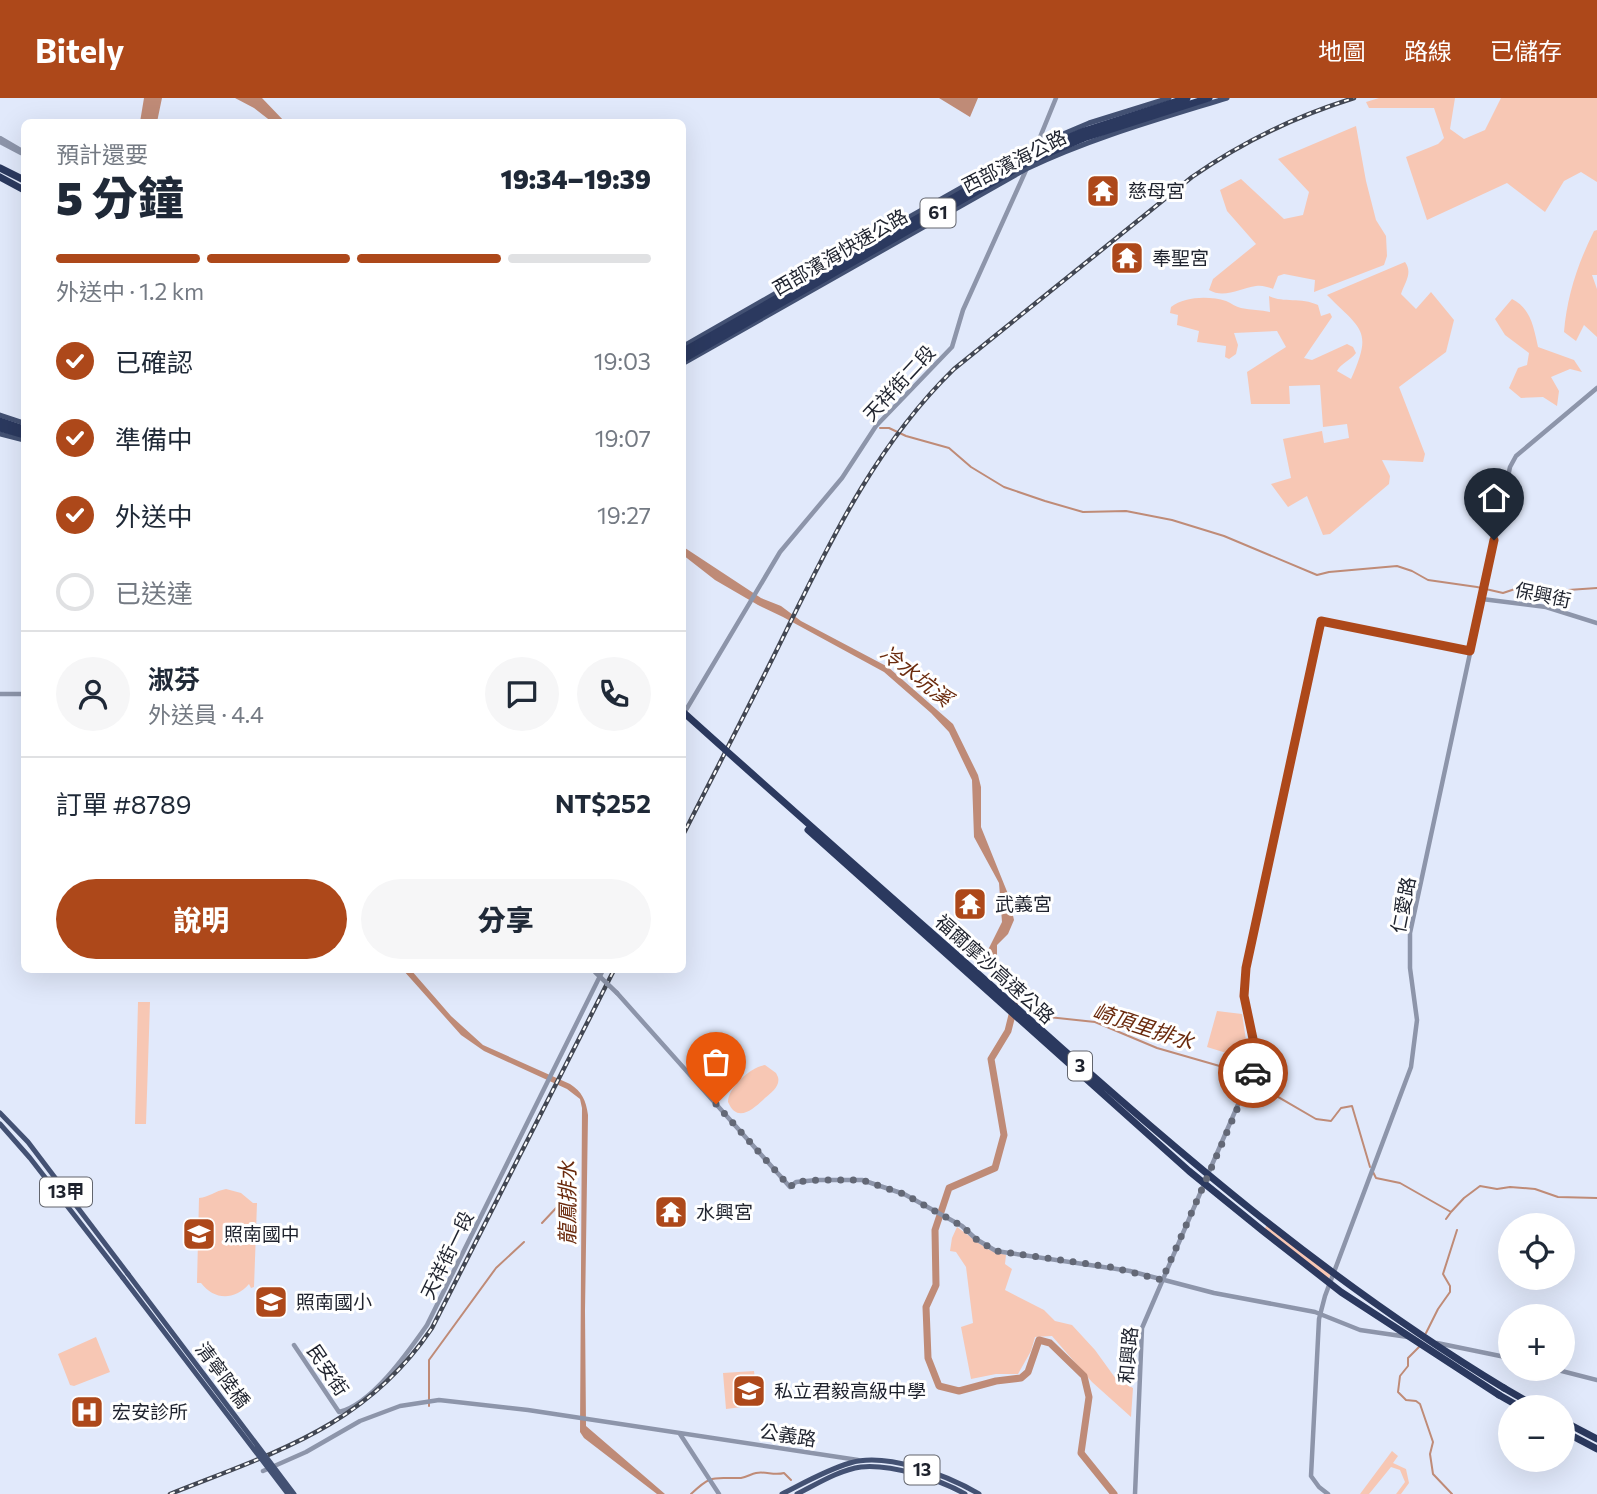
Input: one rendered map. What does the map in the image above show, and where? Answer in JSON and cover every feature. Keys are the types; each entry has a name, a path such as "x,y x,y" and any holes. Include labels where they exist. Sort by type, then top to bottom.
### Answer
{"highway":[{"name":"西部濱海快速公路","path":"686,347 884,237 1036,148 1187,98"},
{"name":"西部濱海快速公路","path":"686,360 1028,165 1084,138 1209,98"},
{"path":"0,168 21,178"},
{"path":"0,177 21,188"},
{"path":"830,262 884,237"},
{"path":"798,294 863,263"},
{"path":"0,421 21,428"},
{"path":"0,428 21,437"},
{"name":"福爾摩沙高速公路","path":"686,719 1194,1165 1275,1230 1388,1314 1505,1395"},
{"name":"福爾摩沙高速公路","path":"1501,1392 1508,1395"},
{"path":"1575,1427 1597,1439"},
{"path":"1575,1437 1597,1449"}],"main road":[{"name":"西部濱海公路","path":"686,347 830,262 1036,148 1089,123 1169,98"},
{"name":"西部濱海公路","path":"686,360 863,263 1028,165 1115,132 1227,98"},
{"path":"0,415 21,422"},
{"path":"0,434 21,438"},
{"name":"13甲","path":"0,1113 28,1142 125,1276"},
{"name":"13甲","path":"0,1124 125,1276"},
{"name":"清寧陸橋","path":"125,1276 288,1494"},
{"name":"清寧陸橋","path":"125,1276 294,1494"},
{"name":"13","path":"782,1494 838,1467 862,1463"},
{"name":"13","path":"797,1494 862,1463"},
{"name":"公義路","path":"862,1463 914,1474 965,1494"},
{"name":"公義路","path":"862,1463 907,1465 956,1482 979,1494"}],"street":[{"name":"天祥街二段","path":"686,709 780,552 842,478 876,426 952,347 962,310 1056,98"},
{"path":"0,140 21,151"},
{"name":"仁愛路","path":"1328,1494 1311,1476 1320,1314 1411,1066 1417,1020 1410,968 1410,933 1511,463 1531,442 1597,388"},
{"name":"保興街","path":"1482,599 1546,607 1597,623"},
{"name":"和興路","path":"1135,1494 1140,1337 1146,1317 1253,1071 1256,1053 1244,996 1246,968 1321,621 1470,651"},
{"path":"0,694 21,694"},
{"path":"596,973 790,1187 796,1182 862,1180 904,1194 962,1226 976,1239 996,1251 1111,1267 1320,1314 1360,1330 1498,1356"},
{"name":"天祥街一段","path":"339,1412 351,1407 373,1390 402,1359 427,1325 602,973"},
{"name":"民安街","path":"293,1345 339,1412"},
{"path":"1575,1375 1597,1380"},
{"name":"公義路","path":"263,1471 306,1452 345,1428 400,1406 434,1400 589,1420 862,1463"},
{"path":"680,1434 719,1494"}],"shaded area":[{"path":"144,98 162,98 158,119 140,119"},
{"path":"235,98 262,98 282,119 268,119"},
{"path":"939,98 978,98 970,117"},
{"path":"1379,98 1455,98 1450,129 1464,139 1485,130 1501,98 1597,98 1597,182 1581,172 1564,181 1545,212 1507,183 1427,220 1406,157 1438,144 1444,138 1434,108 1369,108 1366,102"},
{"path":"1356,126 1376,220 1386,236 1387,256 1384,265 1314,292 1315,280 1284,274 1278,276 1273,289 1258,286 1221,293 1209,290 1213,279 1256,244 1227,211 1220,190 1241,179 1284,219 1303,215 1309,192 1278,159"},
{"path":"1597,230 1597,275 1592,275 1597,289 1597,337 1584,325 1576,341 1564,332 1568,306 1583,255 1594,231"},
{"path":"1405,262 1408,274 1401,294 1416,309 1431,292 1454,320 1446,352 1399,387 1425,454 1423,462 1382,460 1390,476 1389,484 1330,534 1323,535 1307,496 1288,507 1271,484 1291,478 1283,439 1322,431 1324,443 1349,438 1347,424 1323,427 1320,385 1289,386 1290,404 1251,404 1247,372 1286,347 1277,331 1234,333 1238,345 1236,354 1229,359 1225,357 1226,346 1197,342 1199,331 1177,325 1178,315 1170,313 1171,307 1190,299 1213,298 1241,308 1270,312 1269,296 1318,305 1321,316 1330,313 1332,317 1304,358 1312,360 1347,344 1353,347 1356,353 1337,371 1351,379 1361,350 1360,332 1349,316 1327,295"},
{"path":"1512,299 1528,313 1538,347 1574,360 1582,372 1570,369 1551,377 1559,391 1557,406 1543,397 1521,398 1509,388 1518,368 1527,365 1529,353 1505,335 1495,319"},
{"path":"686,549 761,598 781,606 801,621 888,667 953,724 978,775 981,787 981,827 1008,894 1014,920 1008,934 997,945 997,969 1020,992 1017,1000 991,971 988,950 1002,922 999,883 974,837 972,780 949,732 884,672 715,580 686,557"},
{"path":"406,973 414,973 451,1016 483,1045 570,1084 583,1097 588,1115 586,1426 665,1494 657,1494 584,1438 580,1432 580,1099 567,1089 484,1051 461,1035"},
{"path":"138,1002 150,1002 146,1124 135,1124"},
{"path":"1217,1011 1242,1014 1249,1060 1207,1047"},
{"path":"765,1065 776,1073 776,1088 749,1111 736,1112 728,1102 732,1091 747,1074"},
{"path":"226,1189 241,1193 253,1203 257,1203 254,1287 251,1288 249,1284 231,1296 212,1293 201,1283 197,1283 199,1198"},
{"path":"1268,1222 1332,1271 1327,1283 1263,1233"},
{"path":"957,1227 987,1249 1006,1255 1005,1264 1012,1269 1005,1290 1044,1310 1055,1321 1072,1325 1116,1379 1133,1388 1131,1417 1092,1382 1052,1336 1035,1337 1031,1351 1018,1374 996,1374 971,1379 961,1327 973,1323 966,1267 956,1252 950,1251"},
{"path":"96,1337 110,1372 74,1386 70,1385 58,1354"},
{"path":"754,1371 758,1405 726,1409 723,1373"},
{"path":"1392,1451 1398,1456 1393,1463 1406,1469 1409,1483 1401,1494 1396,1494 1405,1482 1400,1470 1391,1467 1369,1494 1360,1494"}],"waterway":[{"path":"880,428 889,428 906,436 949,448 971,467 1004,487 1045,501 1083,512 1126,511 1172,520 1224,536 1317,575 1397,566 1428,580 1503,593 1515,589 1539,592 1597,588"},
{"name":"冷水坑溪","path":"1014,992 1017,995 1008,1031 991,1059 1004,1135 995,1168 949,1188 935,1230 936,1285 926,1307 928,1358 939,1386 959,1391 996,1381 1021,1378 1028,1372 1039,1340 1050,1343 1084,1376 1089,1397 1081,1453 1114,1494"},
{"name":"崎頂里排水","path":"1018,996 1039,1016 1095,1022 1157,1048 1230,1069 1316,1119 1331,1121 1341,1108 1352,1106 1370,1167"},
{"name":"崎頂里排水","path":"1373,1172 1376,1178 1400,1183 1451,1212 1480,1186 1535,1189 1558,1197 1597,1198"},
{"name":"龍鳳排水","path":"542,1223 573,1190"},
{"path":"1446,1219 1451,1212"},
{"path":"1426,1333 1450,1292 1450,1286 1443,1274 1457,1230"},
{"path":"429,1406 429,1360 496,1268 524,1242"},
{"path":"1420,1346 1408,1358 1408,1366 1400,1376 1398,1392 1406,1400 1420,1404 1433,1442 1430,1454 1433,1474 1452,1494"},
{"path":"691,1494 714,1478 784,1473 791,1480"}],"railway":[{"path":"686,829 842,521 881,457 928,397 954,369 1192,177 1230,152 1270,131 1354,98"},
{"path":"170,1494 246,1464 315,1432 378,1390 406,1362 432,1328 612,973"}],"way so far":[{"path":"716,1104 790,1187 796,1182 862,1180 904,1194 962,1226 988,1248 996,1251 1111,1267 1162,1280 1253,1073"}],"place":[{"name":"慈母宮","path":"1103,191"},
{"name":"奉聖宮","path":"1127,258"},
{"name":"武義宮","path":"970,904"},
{"name":"水興宮","path":"671,1212"},
{"name":"照南國中","path":"199,1234"},
{"name":"照南國小","path":"271,1302"},
{"name":"私立君毅高級中學","path":"749,1391"},
{"name":"宏安診所","path":"87,1412"}],"route":[{"path":"1253,1073 1256,1053 1244,996 1246,968 1321,621 1470,651 1494,540"}]}
